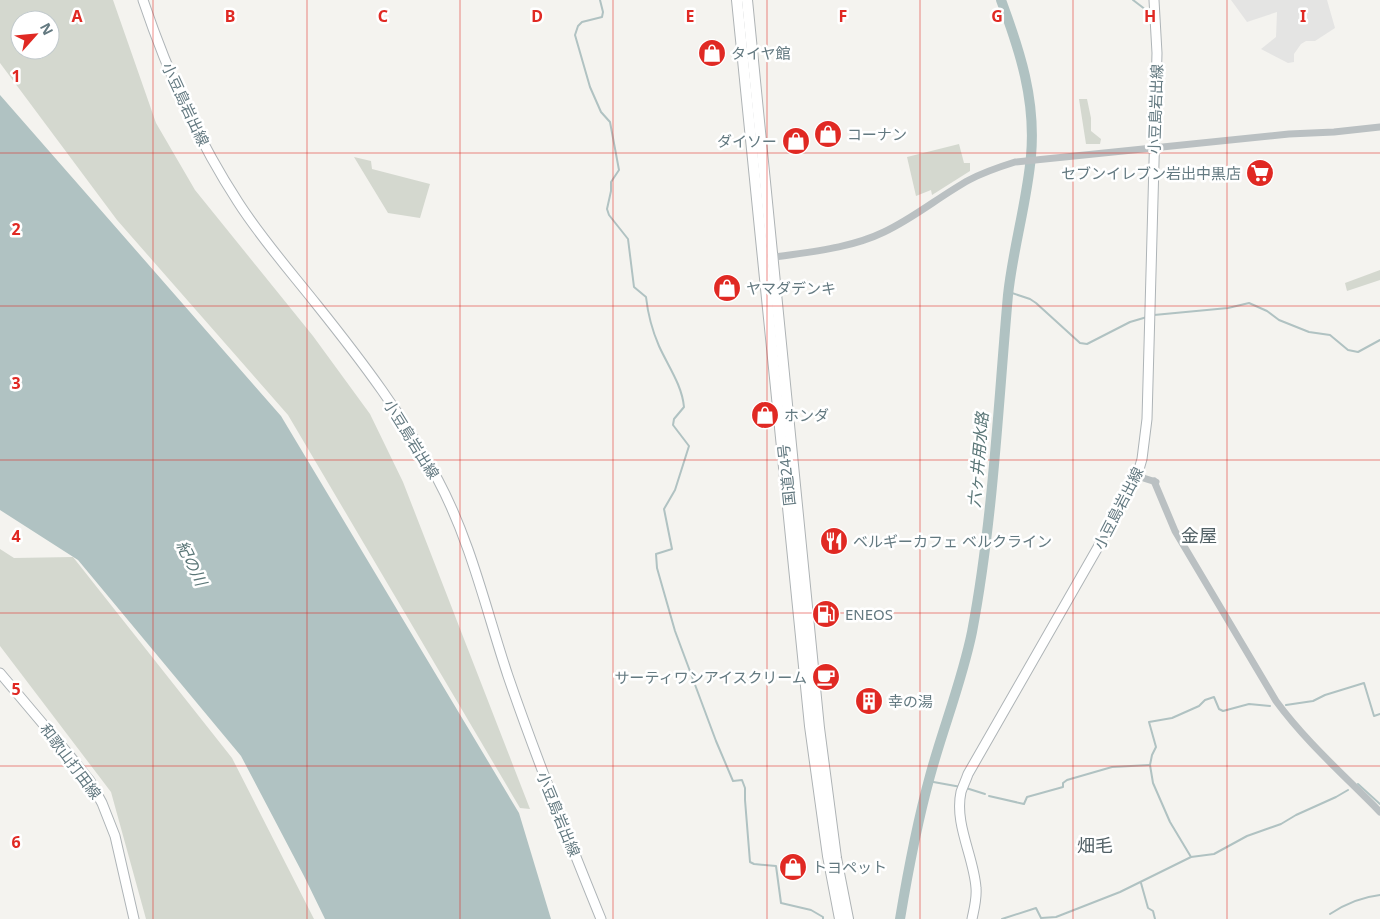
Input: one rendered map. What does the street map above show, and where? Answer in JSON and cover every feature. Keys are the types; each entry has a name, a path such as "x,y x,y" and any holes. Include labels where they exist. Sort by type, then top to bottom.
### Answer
{"highway":[{"name":"国道24号","path":"737,0 768,258 821,744 836,858 848,919"},
{"name":"国道24号","path":"747,0 810,726 828,856 840,919"}],"main road":[{"name":"小豆島岩出線","path":"143,0 177,90 205,147 238,203 330,321 388,401 421,450 455,515 476,571 507,674 536,756 601,919"},
{"name":"小豆島岩出線","path":"972,919 976,900 976,888 962,823 961,793 968,774 1121,508 1137,476 1143,454 1147,419 1157,53 1154,0"},
{"name":"和歌山打田線","path":"0,673 90,781 102,803 115,836 134,919"}],"street":[{"path":"768,258 858,242 883,233 909,219 968,181 990,170 1015,162 1289,134 1380,127"},
{"path":"1137,476 1159,483 1193,558 1264,683 1289,719 1380,812"}],"shaded area":[{"path":"0,0 113,0 156,123 195,190 313,336 370,414 403,482 530,809 520,808 288,415 117,220 0,63"},
{"path":"1231,0 1327,0 1335,28 1315,41 1306,41 1301,44 1294,54 1294,62 1288,63 1261,49 1276,37 1277,12 1247,22"},
{"path":"1079,99 1087,99 1091,118 1091,131 1101,139 1100,144 1086,144"},
{"path":"959,144 964,163 970,163 970,171 932,195 931,190 916,196 907,157"},
{"path":"354,157 371,161 372,169 430,184 420,218 388,213"},
{"path":"1380,270 1380,280 1347,291 1345,283"},
{"path":"0,549 14,558 73,557 232,758 314,919 146,919 111,792 0,646"}],"water":[{"name":"紀の川","path":"0,95 281,416 519,813 551,919 325,919 241,756 78,560 0,510"}],"waterway":[{"path":"600,0 603,12 602,17 582,22 578,26 575,35 590,87 601,112 610,122 619,170 611,182 607,209 609,215 628,239 634,287 646,297 654,334 678,383 684,407 674,419 673,425 689,446 675,490 664,509 672,549 656,554 657,568 675,631 716,741 733,781 742,780 745,788 750,862 776,866 781,903 811,910 823,917 823,919"},
{"name":"六ヶ井用水路","path":"900,919 925,794 972,632 990,506 1008,295 1031,156 1032,135 1029,95 1020,57 1001,0"},
{"path":"1133,0 1150,13"},
{"path":"1009,292 1036,303 1080,343 1087,344 1130,322 1147,317"},
{"path":"1154,315 1228,308 1249,303 1267,311 1279,320 1309,332 1330,335 1348,350 1358,352 1380,340"},
{"path":"1286,705 1313,701 1325,695 1364,683 1374,716 1380,714"},
{"path":"1191,857 1170,822 1153,783 1150,765 1156,747 1149,722 1172,718 1214,697 1219,709 1223,711 1249,704 1270,706"},
{"path":"989,796 1024,804 1027,797 1063,787 1063,783 1067,780 1112,767 1150,765"},
{"path":"928,781 961,787"},
{"path":"1358,784 1380,804"},
{"path":"966,788 985,794"},
{"path":"1002,919 1036,908 1041,918 1056,917 1120,892 1191,857 1214,854 1247,836 1281,824 1348,790"},
{"path":"1141,883 1148,908 1153,911 1155,919"},
{"path":"1330,914 1367,897 1380,895"}],"place":[{"name":"タイヤ館","path":"712,53"},
{"name":"コーナン","path":"828,134"},
{"name":"ダイソー","path":"796,141"},
{"name":"セブンイレブン岩出中黒店","path":"1260,173"},
{"name":"ヤマダデンキ","path":"727,288"},
{"name":"ホンダ","path":"765,415"},
{"name":"ベルギーカフェ ベルクライン","path":"834,541"},
{"name":"ENEOS","path":"826,614"},
{"name":"サーティワンアイスクリーム","path":"826,677"},
{"name":"幸の湯","path":"869,701"},
{"name":"トヨペット","path":"793,867"}],"district":[{"name":"金屋","path":"1199,535"},
{"name":"畑毛","path":"1095,845"}]}
